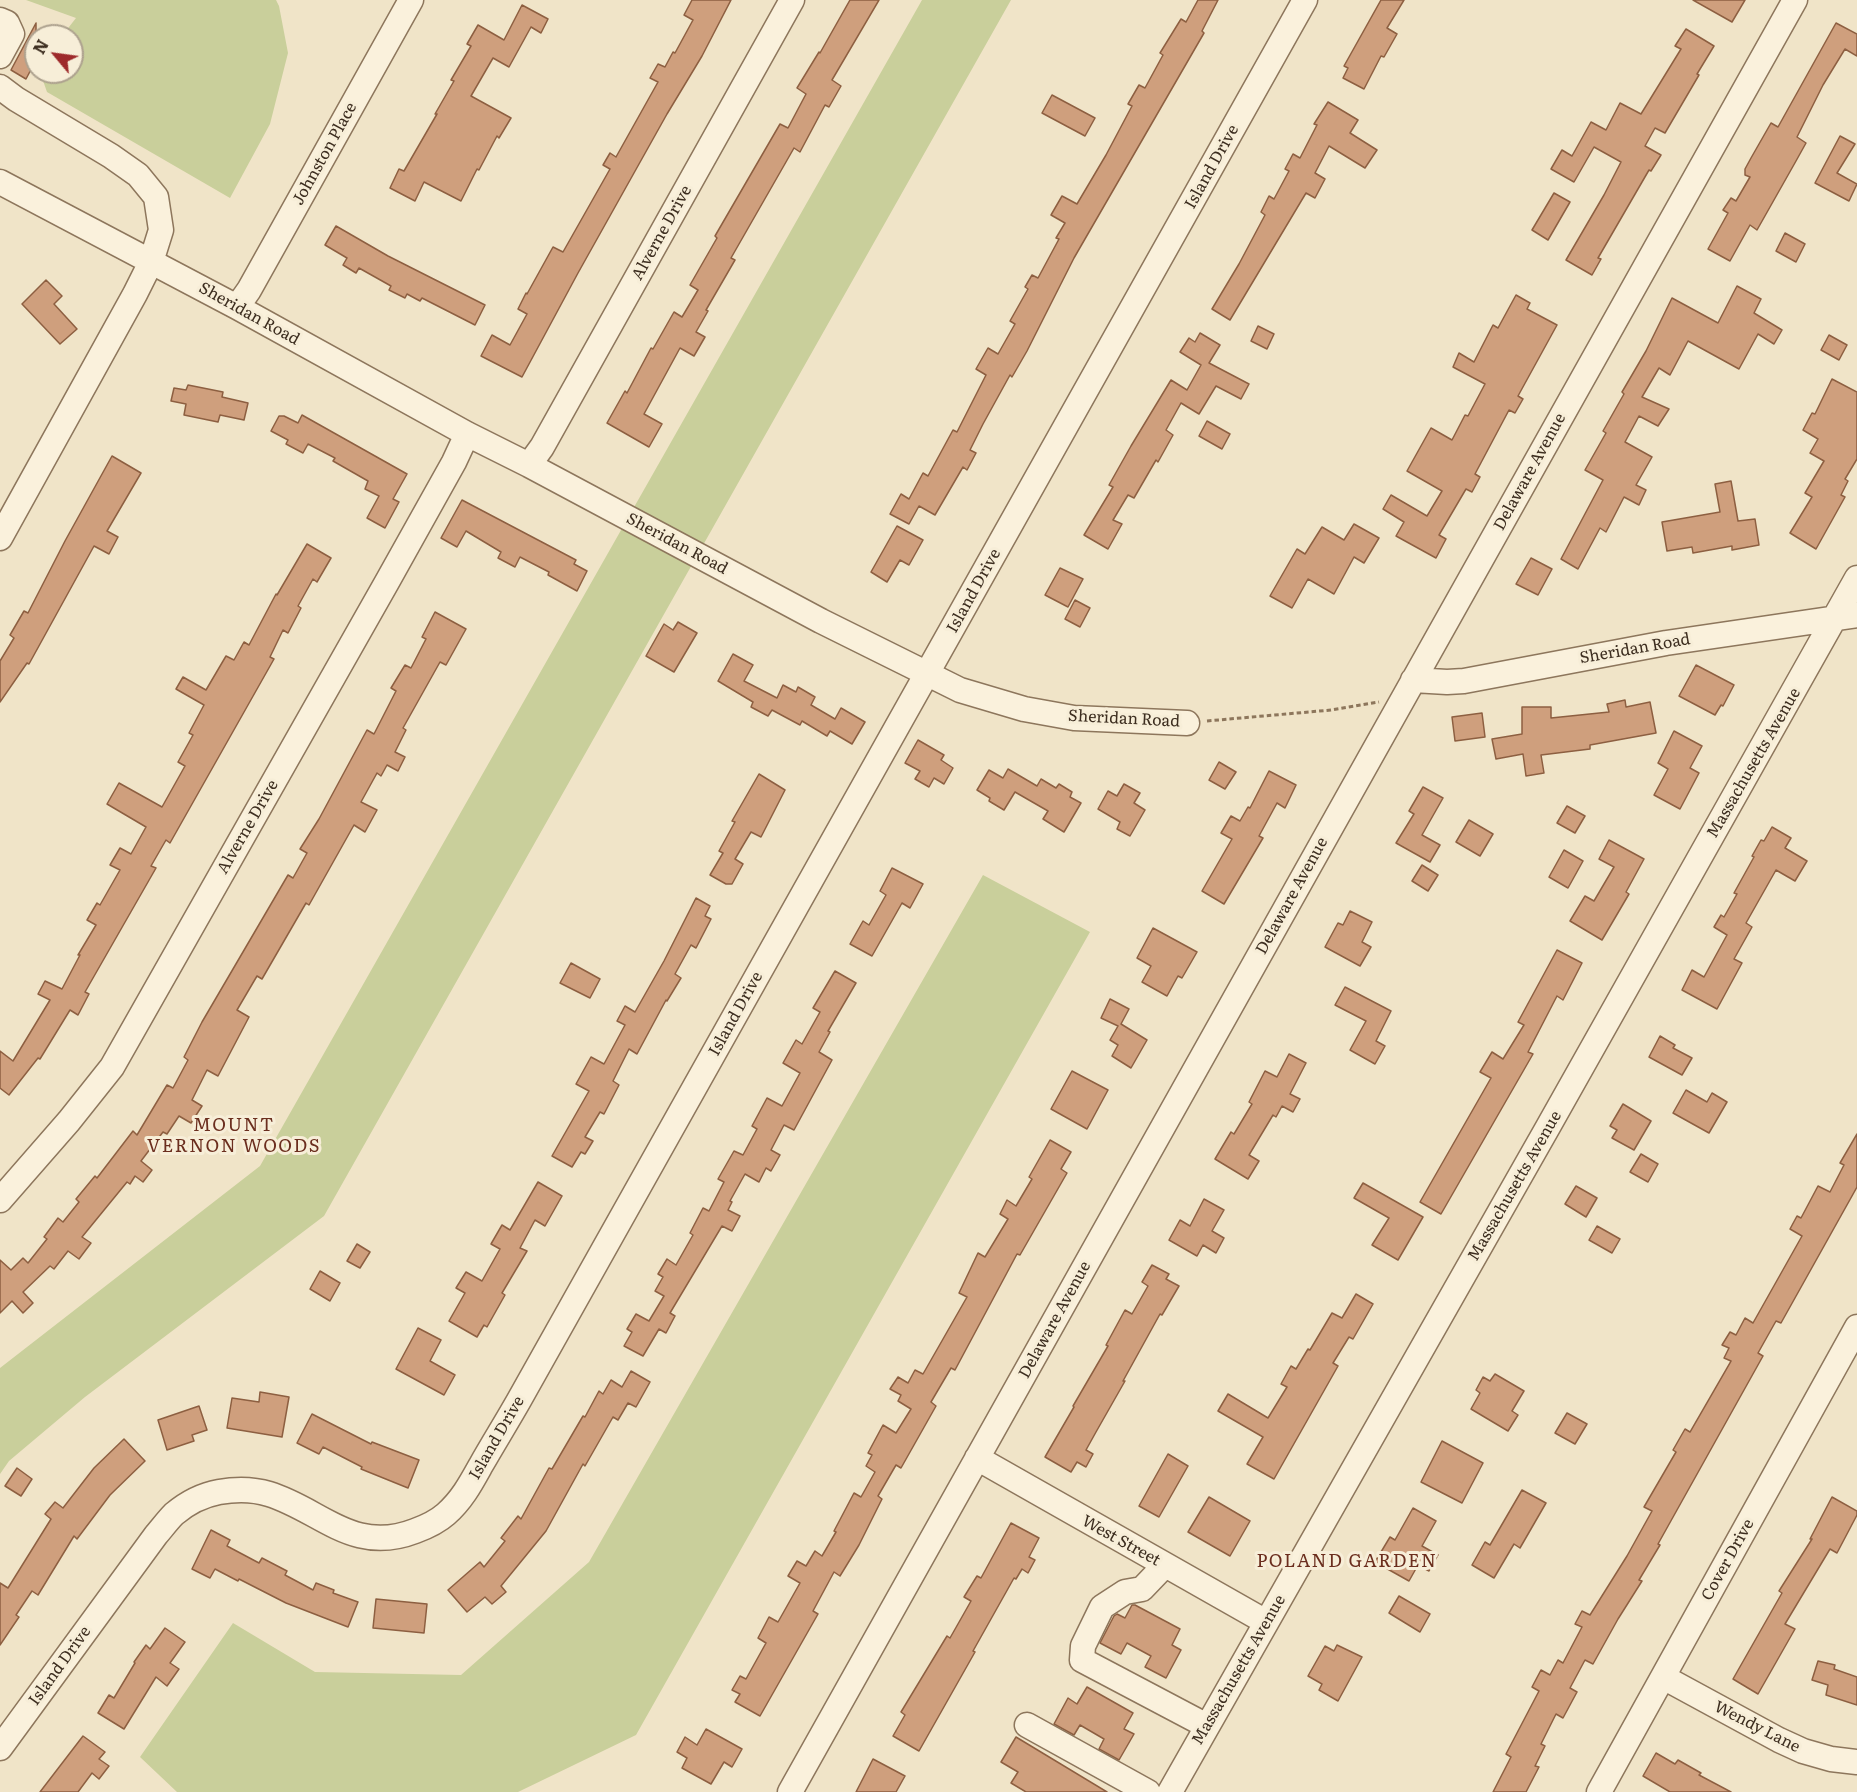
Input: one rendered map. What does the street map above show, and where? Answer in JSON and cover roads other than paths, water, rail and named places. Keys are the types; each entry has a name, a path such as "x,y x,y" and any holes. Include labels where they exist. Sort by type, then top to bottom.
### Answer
{"street":[{"name":"Johnston Place","path":"237,307 249,290 411,0"},
{"name":"Alverne Drive","path":"529,465 542,447 792,0"},
{"name":"Island Drive","path":"0,1748 156,1535 174,1514 191,1502 212,1494 232,1490 250,1490 285,1500 347,1532 382,1538 407,1535 430,1526 455,1506 462,1497 524,1392 1305,0"},
{"name":"Delaware Avenue","path":"790,1792 1795,0"},
{"path":"0,20 7,23 12,34 0,56"},
{"path":"0,87 138,175 156,197 161,230 151,262 130,304 0,538"},
{"name":"Sheridan Road","path":"0,182 237,307 467,434 821,621 960,690 1024,709 1074,718 1187,723"},
{"name":"Alverne Drive","path":"0,1200 69,1121 112,1067 382,591 454,462 467,434"},
{"name":"Massachusetts Avenue","path":"1170,1792 1569,1093 1846,617 1857,578"},
{"name":"Sheridan Road","path":"1409,688 1464,681 1665,643 1846,617"},
{"name":"Cover Drive","path":"1599,1792 1857,1327"},
{"name":"West Street","path":"977,1458 1266,1622"},
{"path":"1165,1565 1142,1589 1125,1592 1102,1607 1083,1646 1082,1660 1207,1726"},
{"name":"Wendy Lane","path":"1663,1677 1795,1748 1830,1759 1857,1762"},
{"path":"1026,1725 1148,1792"}],"district":[{"name":"MOUNT VERNON WOODS","path":"234,1136"},
{"name":"POLAND GARDEN","path":"1347,1562"}]}
